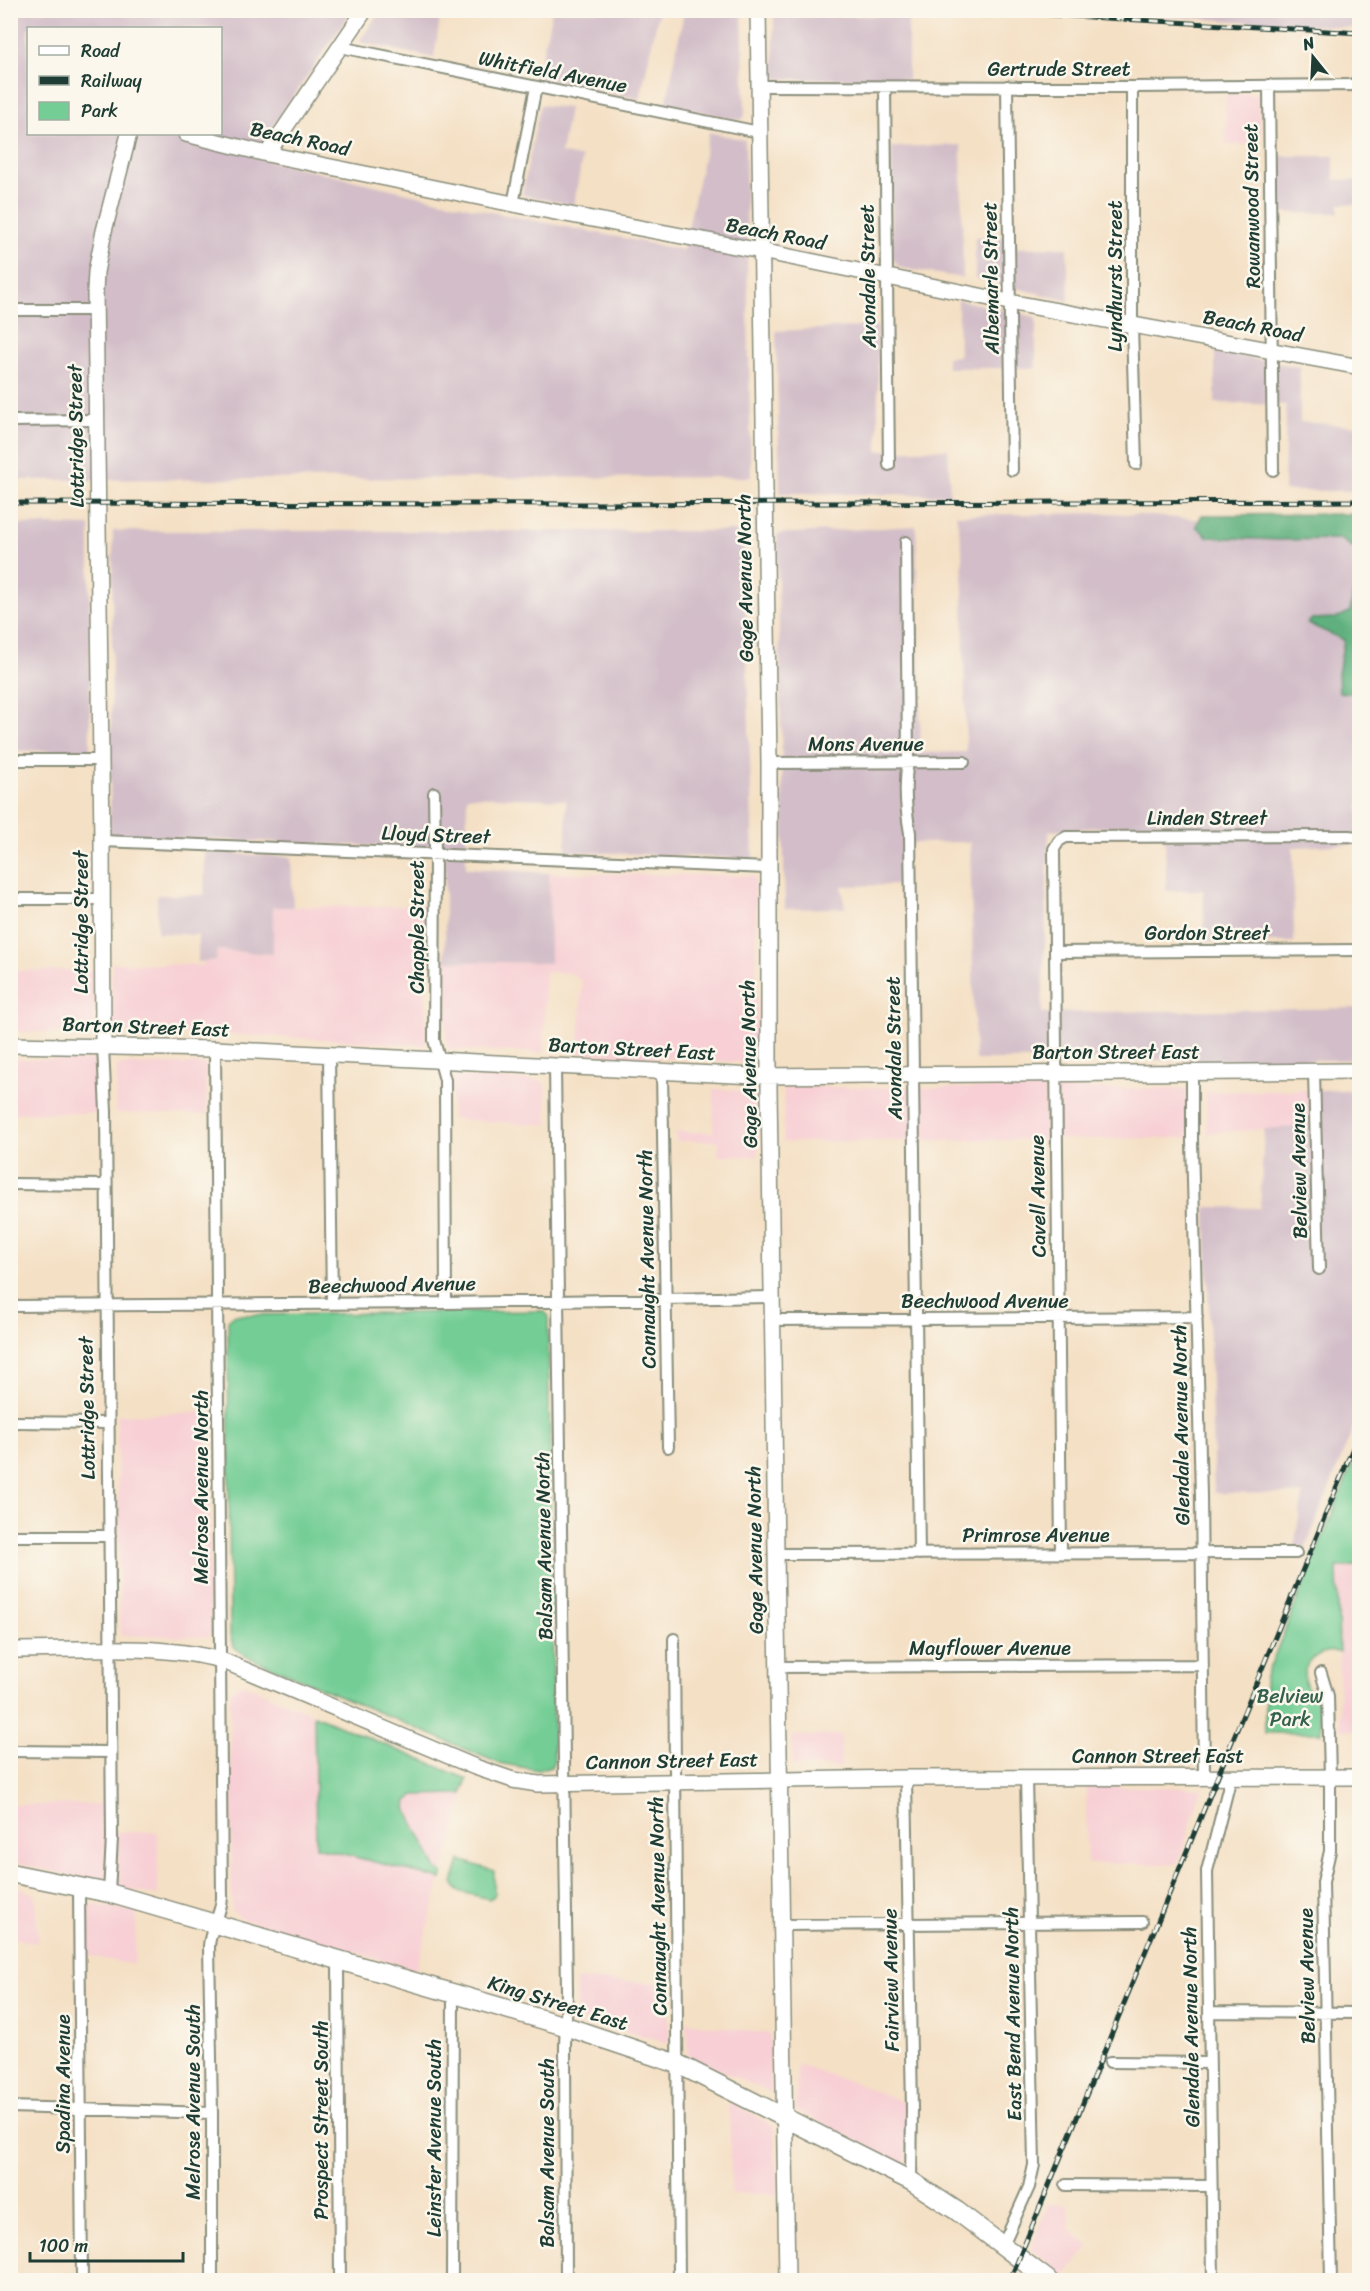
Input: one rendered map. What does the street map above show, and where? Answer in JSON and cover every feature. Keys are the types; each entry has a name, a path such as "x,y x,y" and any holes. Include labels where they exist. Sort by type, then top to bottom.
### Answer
{"main road":[{"path":"267,154 365,10"},
{"name":"Gage Avenue North","path":"758,10 769,763 768,868 777,1667 787,2280"},
{"name":"Lottridge Street","path":"103,1046 96,272 129,135"},
{"name":"Beach Road","path":"190,135 267,154 513,204 761,251 1009,302 1359,367"},
{"name":"Barton Street East","path":"10,1045 215,1049 770,1077 1359,1071"},
{"name":"Cannon Street East","path":"10,1650 181,1651 220,1660 475,1767 513,1780 538,1784 906,1778 1359,1777"},
{"name":"King Street East","path":"10,1873 109,1893 565,2026 678,2064 910,2181 1004,2245 1037,2277"}],"street":[{"name":"Whitfield Avenue","path":"340,47 759,132"},
{"name":"Rowanwood Street","path":"1269,85 1273,470"},
{"name":"Gertrude Street","path":"759,86 1359,85"},
{"name":"Albemarle Street","path":"1007,86 1012,470"},
{"path":"513,204 536,87"},
{"name":"Avondale Street","path":"885,87 889,465"},
{"name":"Lyndhurst Street","path":"1132,87 1132,325 1136,464"},
{"path":"10,310 95,310"},
{"path":"10,421 96,420"},
{"name":"Avondale Street","path":"906,542 908,761 906,772 910,833 919,1554"},
{"path":"10,760 100,760"},
{"name":"Mons Avenue","path":"769,763 964,762"},
{"name":"Chapple Street","path":"434,793 434,1040 445,1080 446,1303"},
{"name":"Linden Street","path":"1059,841 1066,837 1358,838"},
{"name":"Lloyd Street","path":"102,841 768,868"},
{"name":"Cavell Avenue","path":"1059,841 1053,852 1061,1552"},
{"path":"10,899 102,900"},
{"name":"Gordon Street","path":"1055,952 1359,950"},
{"name":"Lottridge Street","path":"103,1046 106,1112 106,1307 110,1536 112,1838 109,1893"},
{"name":"Melrose Avenue North","path":"214,1924 222,1907 215,1049"},
{"path":"329,1055 332,1304"},
{"name":"Balsam Avenue North","path":"555,1066 567,1991 565,2026"},
{"name":"Connaught Avenue North","path":"662,1071 668,1447"},
{"name":"Glendale Avenue North","path":"1192,1072 1202,1552 1204,1777"},
{"name":"Belview Avenue","path":"1314,1072 1319,1269"},
{"path":"10,1184 105,1185"},
{"name":"Beechwood Avenue","path":"10,1306 218,1306 773,1297"},
{"name":"Beechwood Avenue","path":"774,1320 1197,1317"},
{"path":"10,1422 108,1423"},
{"path":"10,1536 110,1536"},
{"name":"Primrose Avenue","path":"776,1554 1296,1553"},
{"name":"Connaught Avenue North","path":"674,1639 679,2280"},
{"name":"Mayflower Avenue","path":"777,1667 1203,1665"},
{"name":"Belview Avenue","path":"1321,1673 1328,1696 1330,1777 1330,1851 1323,1882 1331,2280"},
{"path":"10,1751 111,1752"},
{"name":"East Bend Avenue North","path":"1004,2245 1029,2187 1034,2165 1026,1777"},
{"name":"Glendale Avenue North","path":"1213,2280 1207,1871 1231,1777"},
{"name":"Fairview Avenue","path":"906,1778 912,2109 910,2181"},
{"name":"Spadina Avenue","path":"79,1886 82,2280"},
{"path":"781,1925 1142,1922"},
{"name":"Melrose Avenue South","path":"212,2280 209,1946 214,1924"},
{"name":"Prospect Street South","path":"338,1960 340,2280"},
{"name":"Leinster Avenue South","path":"452,2280 453,1995"},
{"path":"1210,2012 1359,2013"},
{"name":"Balsam Avenue South","path":"565,2026 566,2280"},
{"path":"1110,2062 1210,2063"},
{"path":"10,2107 212,2113"},
{"path":"1066,2185 1211,2186"}],"shaded area":[{"path":"10,11 352,11 252,157 491,212 683,250 709,132 745,140 751,477 11,480"},
{"path":"380,11 441,11 434,58 359,42"},
{"path":"552,11 659,11 640,99 537,78"},
{"path":"684,11 742,11 745,115 743,119 738,120 666,105"},
{"path":"1111,11 1359,11 1359,28 1121,14"},
{"path":"774,16 908,16 908,79 774,79"},
{"path":"1225,94 1259,94 1261,145 1226,145"},
{"path":"540,105 569,108 561,153 582,158 574,205 522,195"},
{"path":"961,145 963,278 902,268 892,257 892,147"},
{"path":"1277,156 1334,156 1334,180 1359,180 1359,204 1339,204 1339,213 1277,213"},
{"path":"975,237 1001,237 1016,248 1067,247 1069,301 975,278"},
{"path":"958,300 1036,317 1036,368 947,368 947,357 959,356"},
{"path":"878,326 878,451 948,449 950,495 780,493 776,331"},
{"path":"1215,352 1300,367 1300,422 1359,426 1359,491 1284,491 1286,405 1215,403"},
{"path":"1111,513 1359,531 1359,844 1293,847 1294,942 1205,942 1203,890 1166,891 1165,822 1049,831 1042,1013 1359,1008 1359,1060 975,1060 970,842 903,843 906,885 842,886 845,908 785,909 777,534 916,526 921,753 966,752 962,545 956,515"},
{"path":"11,524 90,526 90,750 11,751"},
{"path":"113,531 743,531 753,859 566,851 566,800 467,796 466,868 549,873 550,963 445,961 445,849 110,835"},
{"path":"205,852 291,857 293,907 273,907 273,954 217,950 216,960 198,962 198,935 157,933 157,895 204,895"},
{"path":"549,873 755,876 758,1058 752,1063 579,1053 582,981 571,973 545,972 544,1053 447,1049 445,961 550,963"},
{"path":"425,906 426,1045 205,1033 111,1032 112,963 203,965 203,962 216,960 217,950 273,954 273,907"},
{"path":"95,970 94,1033 11,1032 11,971"},
{"path":"11,1059 95,1060 97,1113 11,1113"},
{"path":"205,1064 207,1115 115,1113 117,1065"},
{"path":"456,1077 542,1081 545,1087 548,1125 452,1119 452,1081"},
{"path":"784,1087 1186,1089 1188,1138 783,1142"},
{"path":"714,1089 758,1092 758,1156 718,1156 719,1141 676,1141 676,1132 713,1132"},
{"path":"1308,1090 1311,1126 1207,1133 1206,1092"},
{"path":"1308,1090 1359,1090 1359,1413 1306,1547 1294,1547 1303,1494 1214,1493 1206,1207 1260,1208 1264,1129 1311,1126"},
{"path":"208,1412 211,1632 207,1637 120,1635 117,1415"},
{"path":"1359,1566 1359,1730 1340,1730 1337,1567"},
{"path":"239,1685 245,1685 468,1780 416,1970 244,1920 232,1911 230,1692"},
{"path":"841,1735 841,1767 793,1766 792,1736"},
{"path":"1086,1786 1202,1788 1178,1864 1087,1864"},
{"path":"103,1804 103,1832 158,1832 158,1896 11,1862 11,1805"},
{"path":"11,1885 35,1894 38,1943 11,1938"},
{"path":"86,1904 137,1911 134,1965 85,1955"},
{"path":"576,1980 666,1983 670,2043 577,2019"},
{"path":"686,2022 770,2034 771,2093 688,2056"},
{"path":"797,2064 908,2104 905,2166 796,2110"},
{"path":"729,2100 774,2127 778,2194 731,2194"},
{"path":"1049,2203 1068,2205 1069,2228 1089,2247 1065,2276 1031,2249"}],"green space":[{"path":"1360,514 1359,694 1339,692 1338,674 1344,640 1307,623 1312,619 1336,618 1350,612 1358,566 1356,549 1340,539 1279,540 1208,537 1196,526 1202,515"},
{"path":"543,1311 548,1315 554,1760 551,1767 538,1770 498,1763 246,1656 234,1647 230,1636 228,1320 234,1315"},
{"name":"Belview Park","path":"1359,1448 1359,1566 1337,1567 1339,1652 1331,1651 1317,1656 1307,1665 1305,1672 1307,1687 1320,1701 1321,1733 1265,1733 1265,1679"},
{"path":"314,1715 467,1779 462,1794 415,1795 407,1801 406,1808 437,1869 443,1873 441,1879 316,1847"},
{"path":"460,1860 494,1871 494,1896 489,1899 458,1891 453,1883"}],"railway":[{"path":"971,10 1360,33"},
{"path":"10,503 587,504 1360,501"},
{"path":"1010,2280 1360,1431"}]}
